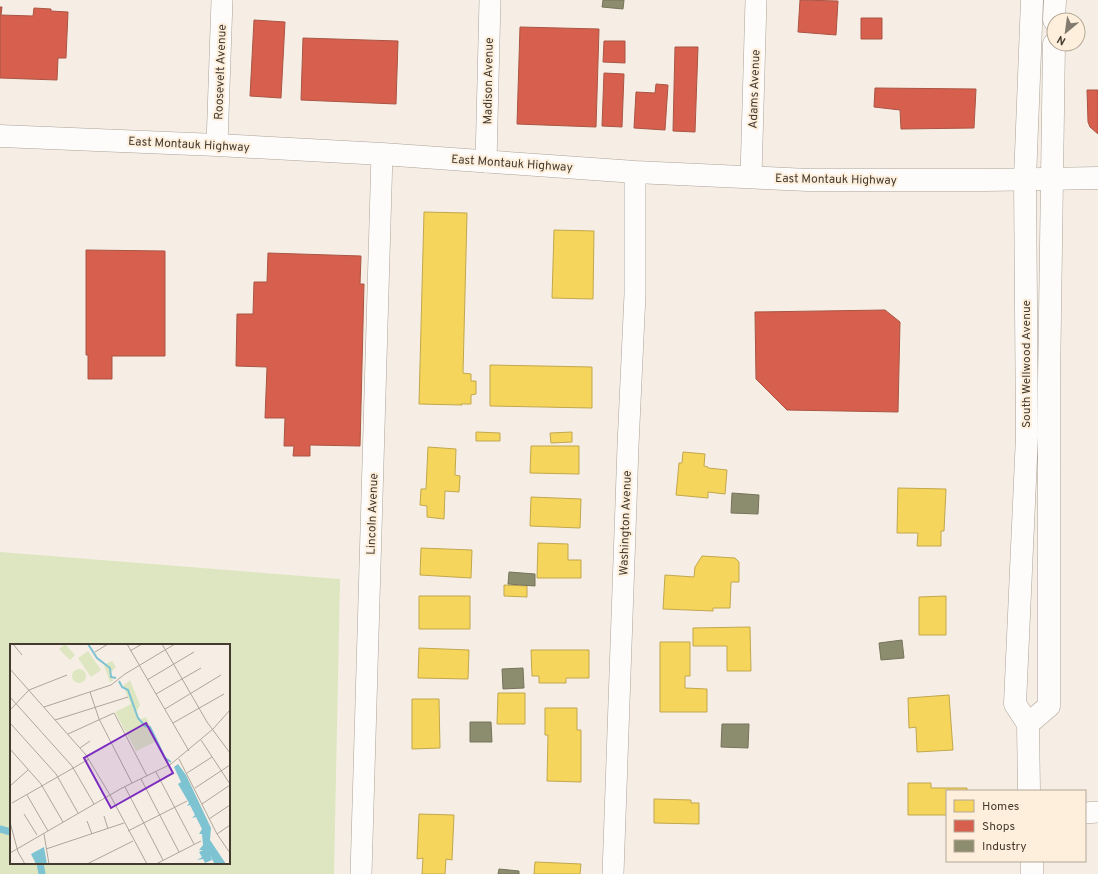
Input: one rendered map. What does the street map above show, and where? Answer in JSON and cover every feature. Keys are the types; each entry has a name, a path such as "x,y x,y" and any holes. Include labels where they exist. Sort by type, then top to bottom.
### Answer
{"main road":[{"name":"South Wellwood Avenue","path":"1032,0 1025,179 1027,436 1015,704 1028,724 1049,706 1049,389 1054,52"},
{"path":"1054,12 1055,0"},
{"name":"East Montauk Highway","path":"0,136 217,145 382,154 635,172 808,180 1098,178"},
{"path":"1028,724 1029,790"},
{"path":"1032,862 1032,874"}],"street":[{"name":"Roosevelt Avenue","path":"217,145 222,0"},
{"name":"Madison Avenue","path":"486,162 490,0"},
{"name":"Adams Avenue","path":"751,177 756,0"},
{"name":"Lincoln Avenue","path":"361,874 382,154"},
{"name":"Washington Avenue","path":"613,874 635,294 635,172"},
{"path":"1086,812 1098,812"}],"green space":[{"path":"0,552 340,579 334,874 0,874"}],"building: Homes":[{"path":"424,212 467,213 463,373 471,374 471,381 476,381 476,394 471,395 471,404 419,404"},
{"path":"554,230 594,231 593,299 552,298"},
{"path":"490,365 592,367 592,408 490,406"},
{"path":"476,432 500,433 500,441 476,441"},
{"path":"572,432 572,442 551,443 550,433"},
{"path":"531,446 579,446 579,474 530,473"},
{"path":"428,447 456,449 455,475 460,476 459,492 445,491 444,519 427,517 427,506 420,505 421,489 426,489"},
{"path":"683,452 705,454 704,466 708,468 727,470 725,494 708,492 708,498 676,495 679,463 682,463"},
{"path":"898,488 946,489 944,531 941,531 941,546 917,546 918,533 897,533"},
{"path":"531,497 581,499 580,528 530,526"},
{"path":"538,543 568,544 568,560 581,560 581,578 537,578"},
{"path":"421,548 472,550 471,578 420,575"},
{"path":"702,556 735,558 739,562 739,582 731,582 730,608 713,608 713,611 663,609 665,575 694,577 695,567"},
{"path":"504,585 527,586 527,597 504,596"},
{"path":"419,596 470,596 470,629 419,629"},
{"path":"946,596 946,635 919,635 919,597"},
{"path":"750,627 751,671 727,671 727,646 693,646 693,628"},
{"path":"660,642 690,642 690,676 685,676 685,688 707,689 707,712 660,712"},
{"path":"419,648 469,650 468,679 418,678"},
{"path":"531,650 589,650 589,678 566,678 566,683 539,683 539,676 532,676"},
{"path":"498,693 525,693 525,724 497,724"},
{"path":"949,695 953,750 917,752 916,727 909,728 908,698"},
{"path":"412,699 439,699 440,748 412,749"},
{"path":"545,708 577,708 577,730 581,730 581,782 547,781 548,735 545,735"},
{"path":"908,783 931,783 931,788 967,788 967,790 946,790 946,815 908,815"},
{"path":"654,799 691,800 691,803 699,803 699,824 654,823"},
{"path":"419,814 454,815 452,860 446,859 445,874 422,874 423,858 417,859"},
{"path":"535,862 581,864 580,874 534,874"}],"building: Shops":[{"path":"800,0 838,1 836,35 798,32"},
{"path":"0,7 2,7 1,15 33,16 34,8 68,12 66,58 58,58 57,80 0,78"},
{"path":"861,18 882,18 882,39 861,39"},
{"path":"254,20 285,22 281,98 250,96"},
{"path":"520,27 599,29 596,127 517,124"},
{"path":"303,38 398,41 396,104 301,100"},
{"path":"604,41 625,41 625,63 603,62"},
{"path":"675,47 698,47 695,132 673,131"},
{"path":"604,73 624,74 622,127 602,126"},
{"path":"656,84 668,85 665,130 634,128 636,92 655,93"},
{"path":"875,88 976,89 974,128 901,129 900,110 874,107"},
{"path":"1087,90 1098,90 1098,134 1090,127 1088,122"},
{"path":"86,250 165,251 165,356 112,356 112,379 88,379 88,355 86,355"},
{"path":"268,253 361,256 360,284 364,284 360,446 310,445 310,456 293,456 294,446 284,446 285,418 265,418 267,367 236,366 237,314 253,314 254,282 267,282"},
{"path":"885,310 900,322 898,412 787,410 756,379 755,312"}],"building: Industry":[{"path":"603,0 624,0 623,9 602,7"},
{"path":"732,493 759,495 758,514 731,513"},
{"path":"509,572 535,574 535,586 508,584"},
{"path":"902,640 904,658 881,660 879,643"},
{"path":"523,668 524,688 503,689 502,669"},
{"path":"470,722 491,722 492,742 470,742"},
{"path":"722,724 749,724 748,748 721,747"},
{"path":"499,869 519,871 519,874 498,874"}],"waterway":[{"path":"0,829 10,832"},
{"path":"40,864 42,874"}]}
